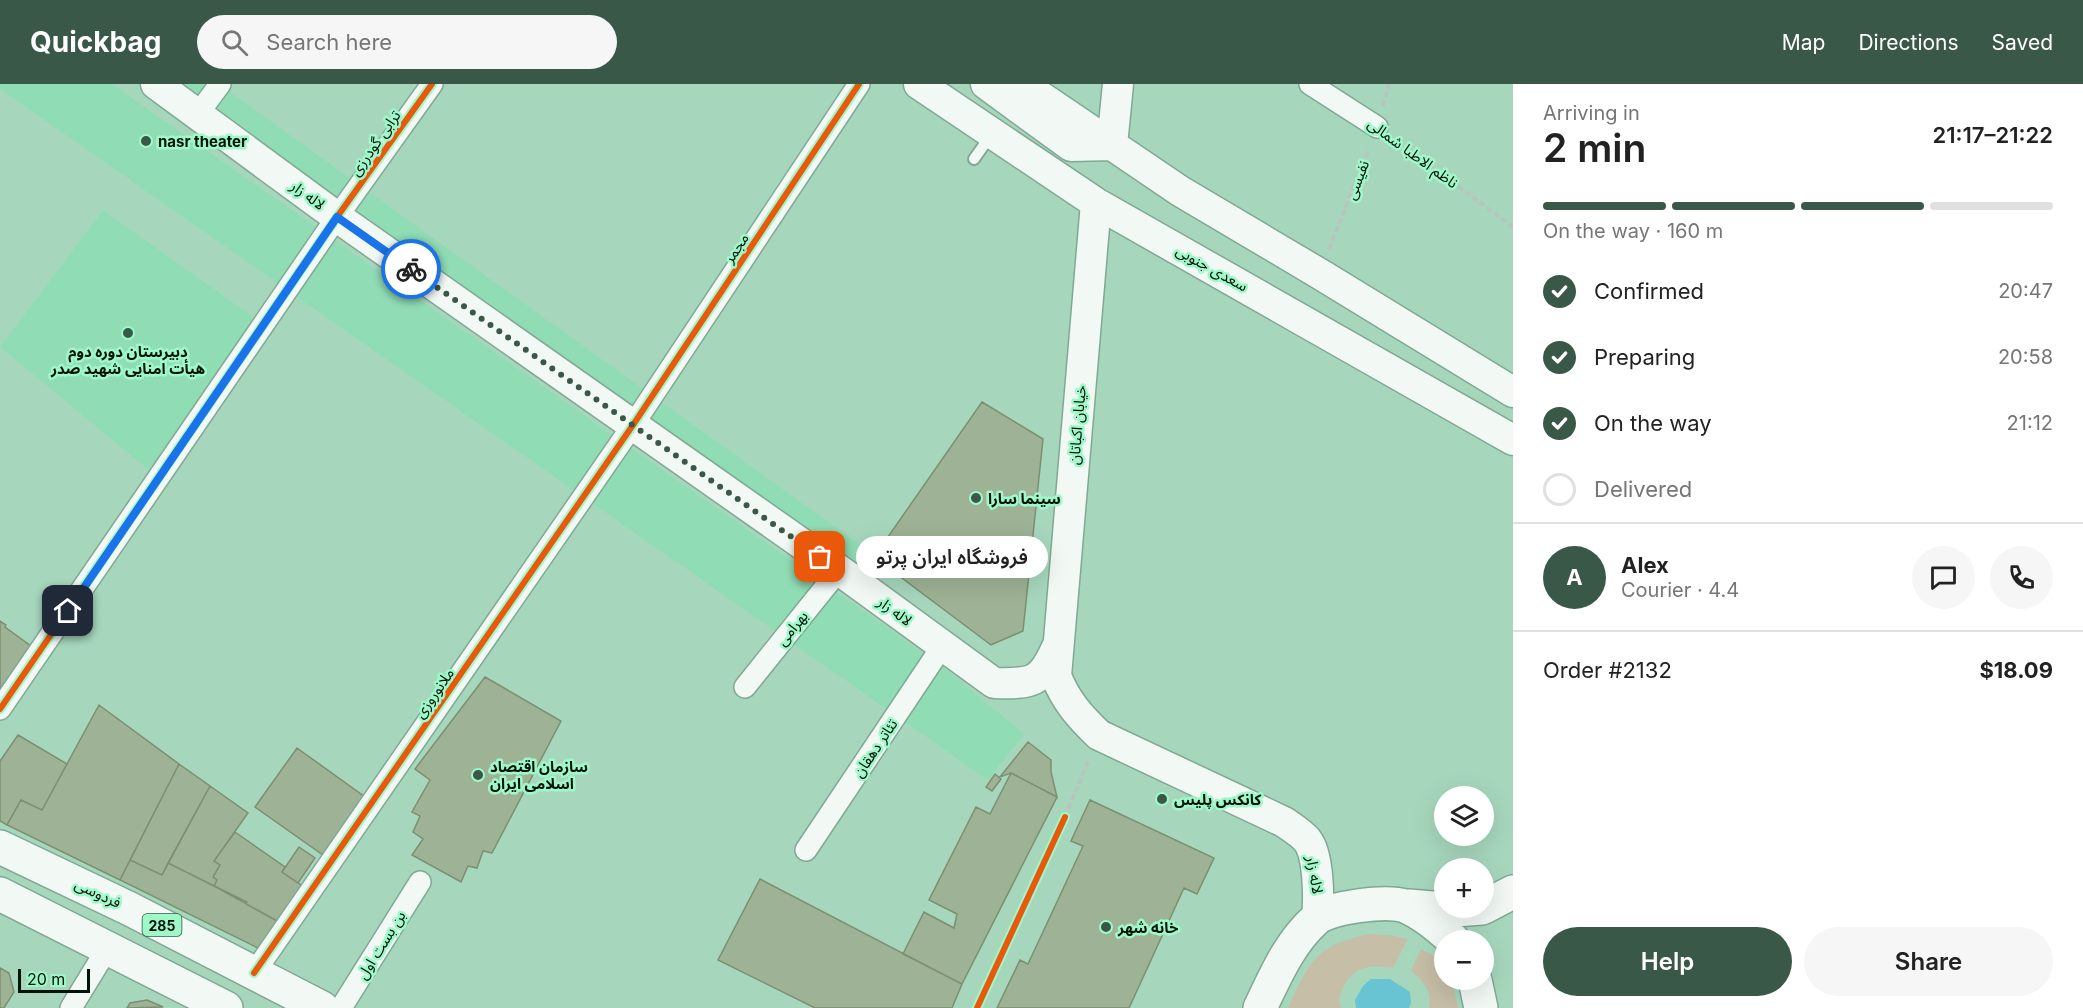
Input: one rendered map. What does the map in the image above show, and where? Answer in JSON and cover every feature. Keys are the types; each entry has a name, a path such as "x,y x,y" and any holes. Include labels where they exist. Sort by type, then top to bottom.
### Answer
{"main road":[{"name":"لاله زار","path":"156,84 337,217 839,570 994,682 1019,684 1036,679 1048,668 1058,647"},
{"name":"سعدی جنوبی","path":"919,84 1096,203 1513,440"},
{"path":"986,84 1071,146 1112,139"},
{"path":"1022,84 1112,139 1180,191 1320,273 1513,392"},
{"path":"1112,139 1118,84"},
{"name":"خیابان اکباتان","path":"1058,647 1096,203"},
{"name":"لاله زار","path":"1058,647 1056,676 1064,695 1083,720 1099,735 1284,822 1307,840 1316,867 1319,898 1317,918"},
{"name":"فردوسی","path":"1,849 130,909 322,1008"},
{"path":"1494,902 1513,892"},
{"path":"0,894 226,1008"},
{"path":"1260,1008 1290,948 1317,918 1339,908 1373,904 1434,908"},
{"path":"1404,906 1442,930"},
{"path":"107,949 130,909"},
{"path":"1477,990 1481,1008"}],"street":[{"path":"198,114 220,84"},
{"name":"ترابی گودرزی","path":"0,710 337,217 432,84"},
{"name":"مجمر","path":"633,425 859,84"},
{"name":"ناظم الاطبا شمالی","path":"1310,84 1377,127"},
{"name":"ملانوروزی","path":"254,974 633,425"},
{"name":"بهرامی","path":"745,687 839,570"},
{"name":"تئاتر دهقان","path":"806,850 943,645"},
{"name":"بن بست اول","path":"341,1008 420,882"},
{"path":"71,1008 107,949"}],"lane":[{"path":"1040,84 1112,139"},
{"path":"974,159 993,132"}],"path":[{"path":"1065,817 1099,735"}],"shaded area":[{"path":"0,84 112,84 943,667 1024,734 988,780 0,89"},
{"path":"175,84 219,84 870,552 857,571"},
{"name":"دبیرستان دوره دوم هیأت امنایی شهید صدر","path":"103,210 256,319 150,471 0,347"},
{"path":"1369,934 1408,939 1393,968 1371,967 1358,970 1344,986 1341,994 1341,1008 1288,1008 1302,978 1317,958 1337,944"},
{"path":"1421,949 1434,956 1434,990 1454,990 1458,1008 1429,1008 1428,991 1411,971"}],"water":[{"path":"1371,979 1390,979 1410,992 1409,1008 1356,1008 1355,1000 1363,986"}],"building":[{"name":"سینما سارا","path":"982,402 1043,439 1023,631 991,645 874,557"},
{"path":"0,621 35,649 0,698"},
{"name":"سازمان اقتصاد اسلامی ایران","path":"485,677 561,721 492,853 483,851 477,868 468,866 461,882 412,855 423,839 413,832 420,816 412,812 430,780 415,769"},
{"path":"99,705 179,764 120,880 7,825 21,800 42,810"},
{"path":"18,735 67,764 42,810 21,800 7,825 0,821 0,761"},
{"path":"1028,742 1051,760 1051,772 1057,797 1011,773 1000,777"},
{"path":"297,748 372,802 330,860 255,807"},
{"path":"179,764 210,786 162,875 130,860"},
{"path":"1011,773 1057,797 962,984 903,954 924,912 954,928 957,914 929,900 976,807 990,814"},
{"path":"995,774 1001,779 992,791 986,787"},
{"path":"210,786 248,813 214,861 220,865 213,877 217,880 214,886 168,863"},
{"name":"خانه شهر","path":"1090,800 1214,858 1197,894 1184,888 1129,1008 997,1008 1020,960 1028,964 1083,846 1071,841"},
{"path":"235,832 285,867 282,872 304,887 279,922 214,886 217,880 213,877 220,865 214,861"},
{"path":"299,847 315,858 298,883 282,872"},
{"path":"130,860 162,875 168,863 247,902 246,904 279,922 260,949 120,880"},
{"path":"760,879 962,984 952,1008 815,1008 718,960"},
{"path":"0,968 9,973 14,992 4,1008 0,1008"},
{"path":"147,1000 163,1007 127,1008 130,1003"}],"cycle path":[{"path":"0,709 337,217 432,84"},
{"path":"254,973 633,425 859,84"},
{"path":"977,1008 1065,817"}],"way so far":[{"path":"411,269 820,557"}],"place":[{"name":"nasr theater","path":"146,141"},
{"name":"دبیرستان دوره دوم هیأت امنایی شهید صدر","path":"128,333"},
{"name":"سینما سارا","path":"976,498"},
{"name":"فروشگاه ایران پرتو","path":"820,557"},
{"name":"سازمان اقتصاد اسلامی ایران","path":"478,775"},
{"name":"کانکس پلیس","path":"1162,799"},
{"name":"خانه شهر","path":"1106,927"}],"route":[{"path":"68,611 337,217 411,269"}]}
